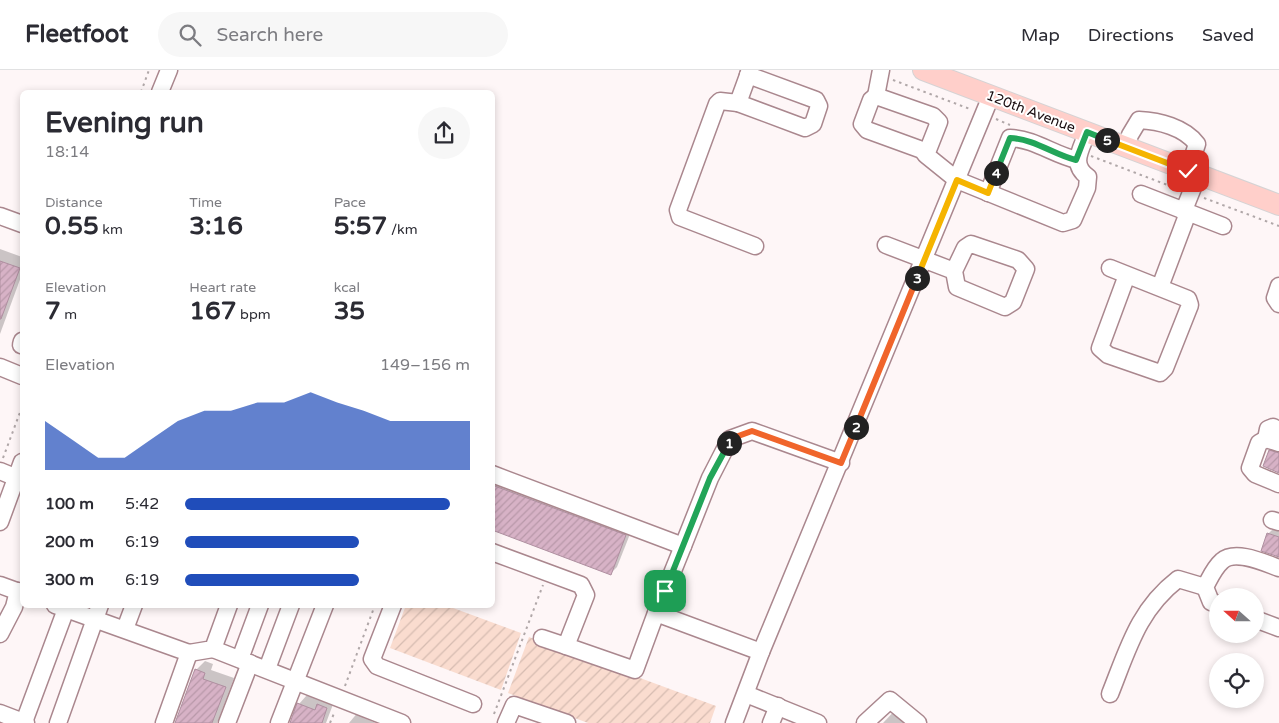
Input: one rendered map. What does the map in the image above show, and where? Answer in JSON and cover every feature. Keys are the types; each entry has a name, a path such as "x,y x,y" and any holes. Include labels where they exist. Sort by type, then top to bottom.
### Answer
{"main road":[{"name":"120th Avenue","path":"923,70 955,76 987,105 1087,132 1279,206"}],"street":[{"path":"161,90 169,70"},
{"path":"738,103 749,72 816,100 819,106 813,124 805,128 738,103 720,101 717,104 678,210 680,217 755,246"},
{"path":"881,73 876,96 871,100 862,124 868,130 922,150 957,180 1063,222 1073,220 1087,188 1088,177 1080,171 1078,156 1087,132"},
{"path":"876,96 934,116 938,122 926,154"},
{"path":"734,723 761,652 841,463 987,105"},
{"path":"1126,147 1130,135 1139,120 1183,131 1197,144 1190,194 1184,210 1186,218 1170,246 1155,285"},
{"path":"988,193 1014,133 1021,138 1058,152 1064,158 1078,156"},
{"path":"1141,194 1223,226"},
{"path":"0,216 20,223"},
{"path":"971,244 1018,260 1026,269 1013,302 1005,307 957,287 954,271 965,248 971,244"},
{"path":"886,246 954,271"},
{"path":"1110,268 1127,274 1155,285 1188,299 1190,305 1165,368 1160,373 1108,355 1100,348 1127,274"},
{"path":"1279,286 1275,298 1279,304"},
{"path":"0,367 20,375"},
{"path":"542,638 635,670 710,478 730,439 752,431 841,463"},
{"path":"1275,437 1259,443 1250,468 1255,474 1279,484"},
{"path":"0,522 20,468"},
{"path":"0,471 17,478"},
{"path":"495,475 684,546"},
{"path":"495,553 581,585 586,595 566,646"},
{"path":"1209,597 1205,587 1214,570 1224,559 1236,556 1279,568"},
{"path":"1110,694 1138,623 1162,591 1178,579 1205,587"},
{"path":"0,585 20,592 0,634"},
{"path":"0,713 25,722 60,608"},
{"path":"67,608 97,612 125,629 189,653 213,649 296,680 398,722"},
{"path":"125,629 133,608"},
{"path":"213,649 228,608"},
{"path":"227,723 259,608"},
{"path":"267,669 290,608"},
{"path":"279,723 324,608"},
{"path":"392,608 372,659 377,666 474,704"},
{"path":"58,723 97,612"},
{"path":"656,613 761,652"},
{"path":"1264,622 1279,628"},
{"path":"164,723 189,653"},
{"path":"746,694 818,723"},
{"path":"865,723 890,700 918,723"},
{"path":"500,719 514,705 567,723"},
{"path":"772,723 778,706"}],"path":[{"path":"142,90 149,70"},
{"path":"881,73 987,105 1014,133"},
{"path":"1078,156 1279,226"},
{"path":"0,465 20,412"},
{"path":"500,719 545,580 551,574"},
{"path":"330,723 374,608"}],"shaded area":[{"path":"405,608 453,608 521,633 501,690 390,648"},
{"path":"529,637 716,706 710,723 588,723 508,693"}],"building":[{"path":"0,261 20,268 1,319 0,319"},
{"path":"1269,450 1279,453 1279,473 1263,466"},
{"path":"495,486 626,535 611,575 495,531"},
{"path":"1267,533 1279,537 1279,557 1261,551"},
{"path":"195,669 205,673 203,679 226,687 212,723 175,723"},
{"path":"297,703 315,710 317,704 327,708 322,723 290,723"}],"route":[{"path":"665,591 710,478 730,439 752,431 841,463 957,180 988,193 1010,138 1021,138 1058,152 1064,158 1076,160 1087,132 1188,171"}]}
